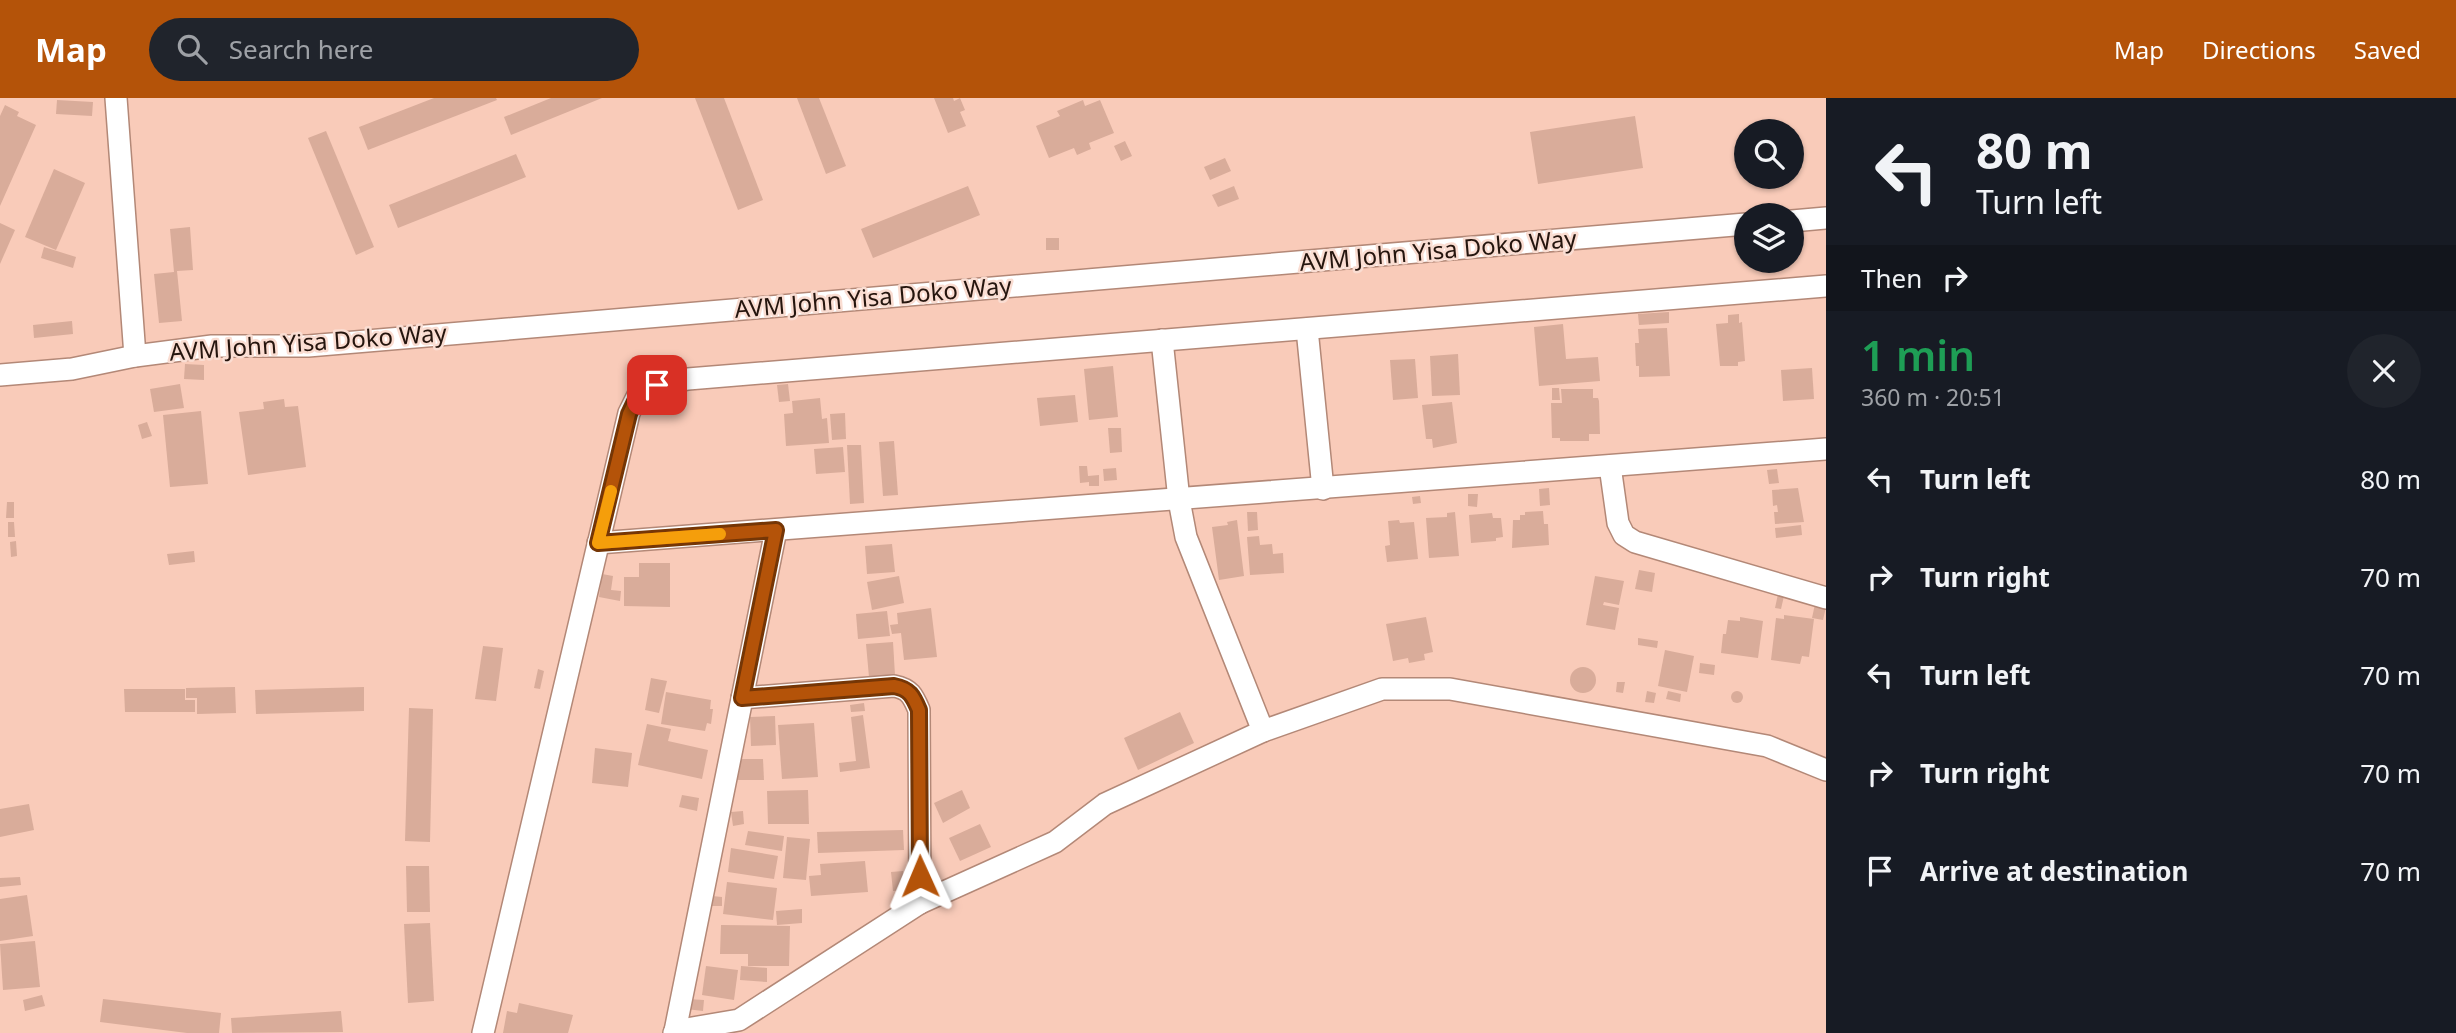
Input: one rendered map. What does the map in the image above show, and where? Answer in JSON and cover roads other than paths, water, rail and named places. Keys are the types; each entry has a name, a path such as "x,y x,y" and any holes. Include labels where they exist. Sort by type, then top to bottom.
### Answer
{"street":[{"path":"116,98 135,356"},
{"path":"1804,220 1826,218"},
{"name":"AVM John Yisa Doko Way","path":"0,375 72,369 135,356 212,346 308,346 1734,226"},
{"path":"483,1033 629,414 639,393 657,385 688,379 1826,286"},
{"path":"1307,329 1323,489"},
{"path":"1162,340 1179,500 1186,537 1263,731"},
{"path":"598,543 1826,449"},
{"path":"1610,466 1618,523 1624,535 1635,542 1826,597"},
{"path":"738,1020 674,1032 776,530"},
{"path":"742,698 894,686 905,688 913,695 919,710 920,903"},
{"path":"721,1033 920,903 1055,842 1105,804 1263,731 1382,689 1450,689 1767,746 1826,770"}]}
